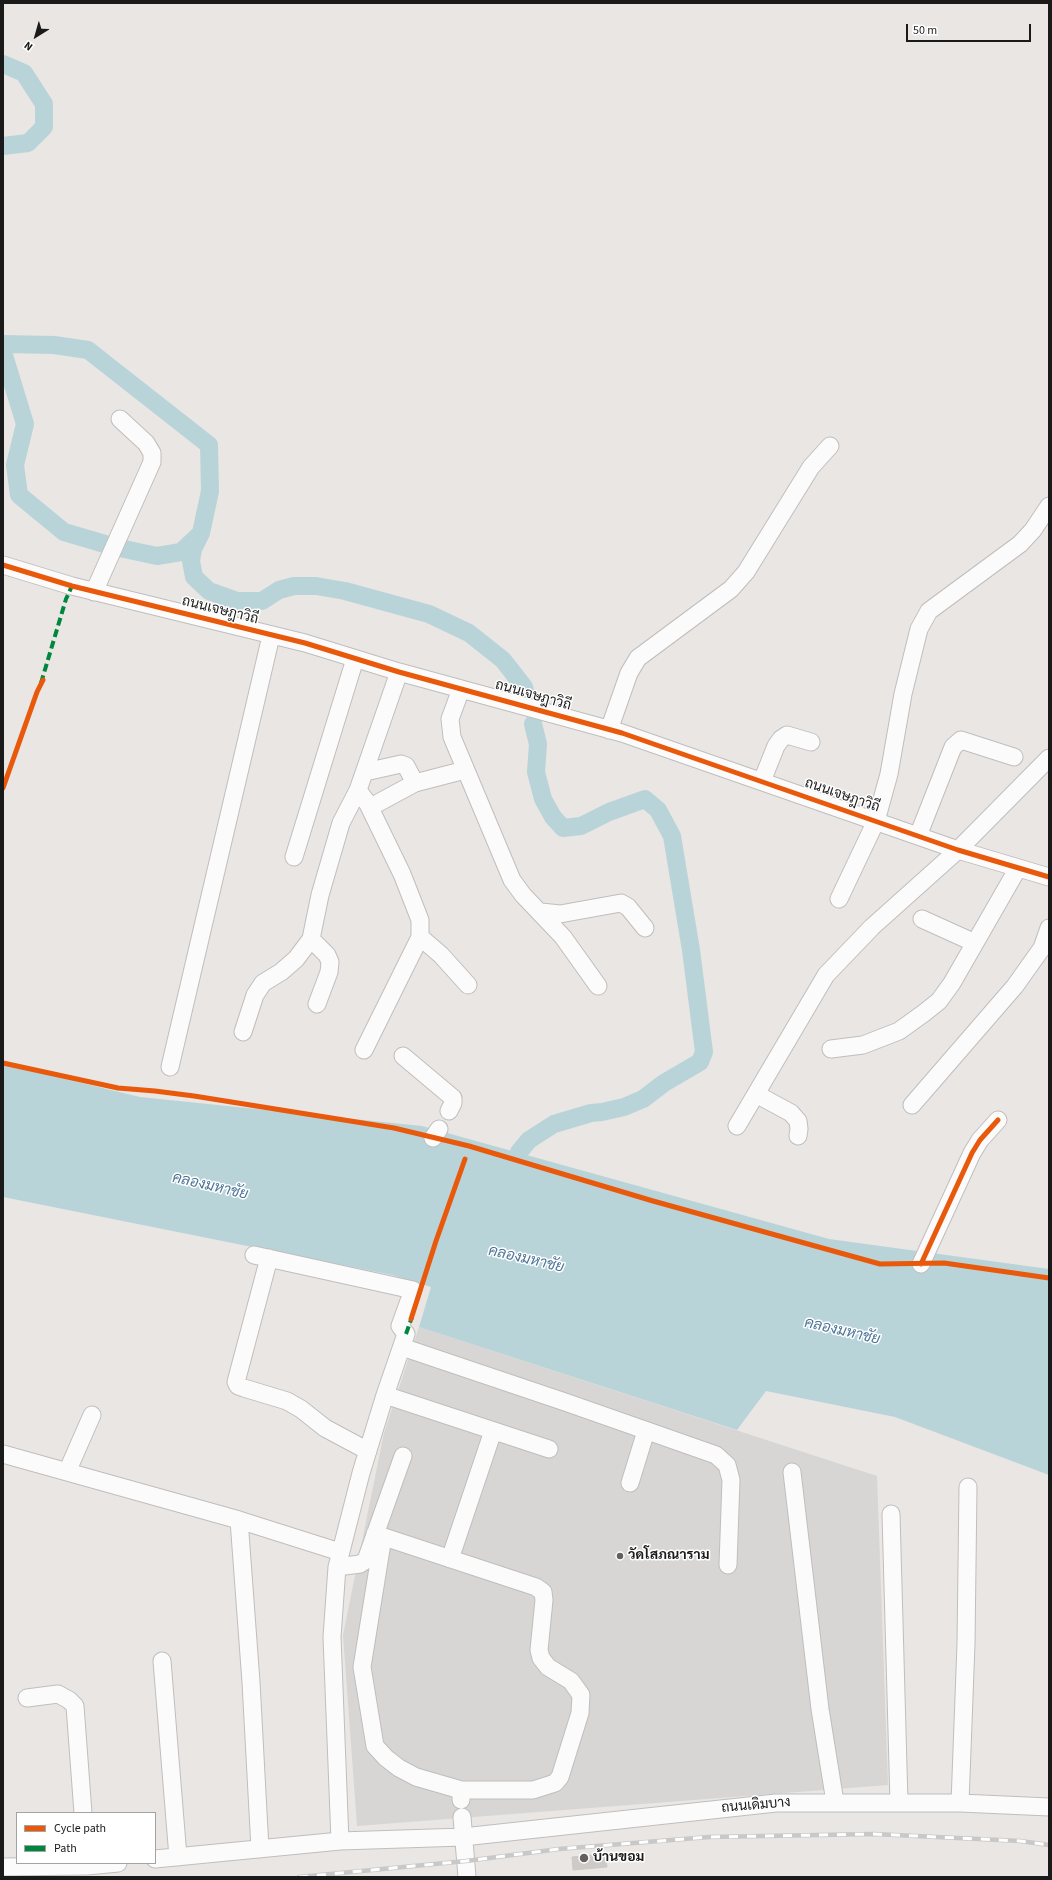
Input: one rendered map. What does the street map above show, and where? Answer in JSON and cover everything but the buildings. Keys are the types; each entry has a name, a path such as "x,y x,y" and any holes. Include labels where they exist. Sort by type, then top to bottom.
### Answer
{"street":[{"path":"94,592 152,462 152,453 146,444 120,419"},
{"path":"609,730 630,673 638,658 731,589 746,572 811,467 830,446"},
{"path":"839,899 876,821 889,774 903,694 919,629 929,611 1020,544 1033,530 1049,506"},
{"name":"ถนนเจษฎาวิถี","path":"3,565 94,592 306,644 399,672 609,730 762,781 958,850 1049,877"},
{"path":"170,1067 271,636"},
{"path":"294,857 355,658"},
{"path":"243,1032 256,995 263,983 281,972 296,959 311,939 320,895 341,823 358,790 365,772 399,672"},
{"path":"462,689 450,719 452,737 512,880 523,895 563,938 598,986"},
{"path":"762,781 776,746 781,739 787,735 811,742"},
{"path":"918,836 953,747 961,740 1014,757"},
{"path":"737,1126 826,975 872,927 958,850 1049,758"},
{"path":"365,772 402,764 406,766 415,783"},
{"path":"378,802 415,783 465,770"},
{"path":"358,790 368,804 402,874 420,920 420,937 364,1050"},
{"path":"831,1049 863,1045 900,1031 939,1001 952,983 1018,868"},
{"path":"540,912 560,914 621,903 628,908 645,928"},
{"path":"922,919 975,942"},
{"path":"912,1105 1046,949 1049,928"},
{"path":"420,937 441,955 468,985"},
{"path":"311,939 327,955 330,962 329,972 317,1004"},
{"path":"403,1056 453,1098 453,1103 449,1111"},
{"path":"756,1094 791,1113 798,1121 798,1136"},
{"path":"921,1264 972,1152 980,1140 998,1120"},
{"path":"340,1842 332,1637 339,1560 368,1451 406,1334 400,1326 413,1292 411,1288 262,1257 236,1382 238,1386 287,1402 301,1409 325,1428 368,1451"},
{"path":"402,1347 716,1455 727,1465 731,1480 728,1565"},
{"path":"385,1395 549,1450"},
{"path":"67,1472 92,1415"},
{"path":"450,1559 493,1431"},
{"path":"630,1483 646,1431"},
{"path":"3,1454 239,1520 339,1560 360,1564 366,1560 379,1536"},
{"path":"379,1536 536,1587 543,1592 544,1600 539,1650 541,1658 548,1667 571,1681 581,1695 580,1713 560,1777 555,1783 533,1790 461,1795 416,1777 399,1768 386,1758 375,1746 362,1667 379,1536 403,1456"},
{"path":"792,1472 820,1709 836,1802"},
{"path":"960,1803 966,1644 968,1487"},
{"path":"891,1514 899,1803"},
{"path":"239,1520 251,1682 260,1849"},
{"path":"162,1661 178,1857"},
{"path":"28,1698 58,1694 70,1700 75,1706 83,1812"},
{"name":"ถนนเดิมบาง","path":"156,1859 340,1842 463,1837 776,1803 960,1803 1049,1808"},
{"path":"462,1817 467,1877"},
{"path":"3,1867 87,1864"}],"shaded area":[{"name":"วัดโสภณาราม","path":"419,1327 877,1476 888,1785 357,1826 343,1635 384,1433"}],"water":[{"name":"คลองมหาชัย","path":"3,1064 140,1097 422,1126 829,1239 1049,1269 1049,1475 895,1417 766,1391 737,1430 419,1327 431,1287 392,1275 3,1197"}],"waterway":[{"path":"3,64 24,73 44,104 44,127 28,143 3,146"},
{"path":"3,344 54,345 88,350 209,445 210,491 201,533 193,549 191,561 194,577 209,591 237,601 262,601 279,590 294,586 316,586 345,591 429,614 469,633 503,660 524,687 526,695"},
{"path":"3,352 25,424 15,465 19,495 64,532 115,547 157,556 181,552 198,536"},
{"path":"519,1152 529,1140 554,1124 591,1113 624,1107 643,1099 664,1083 700,1062 704,1052 691,950 672,836 658,810 645,799 609,812 581,826 563,828 553,817 543,799 536,772 538,744 533,724"}],"railway":[{"path":"299,1877 466,1861 559,1849 709,1837 874,1834 1020,1841 1049,1845"}],"marked path":[{"path":"41,683 66,599 72,586"},
{"path":"406,1334 412,1317"}],"cycle path":[{"path":"3,565 72,586 305,643 399,672 622,733 958,850 1049,877"},
{"path":"3,788 37,692 43,680"},
{"path":"3,1063 118,1088 194,1096 394,1128 469,1146 653,1201 880,1264 944,1263 1049,1278"},
{"path":"921,1264 972,1153 980,1140 998,1120"},
{"path":"411,1319 436,1241 465,1159"}],"place":[{"name":"วัดโสภณาราม","path":"620,1556"},
{"name":"บ้านขอม","path":"584,1858"}]}
